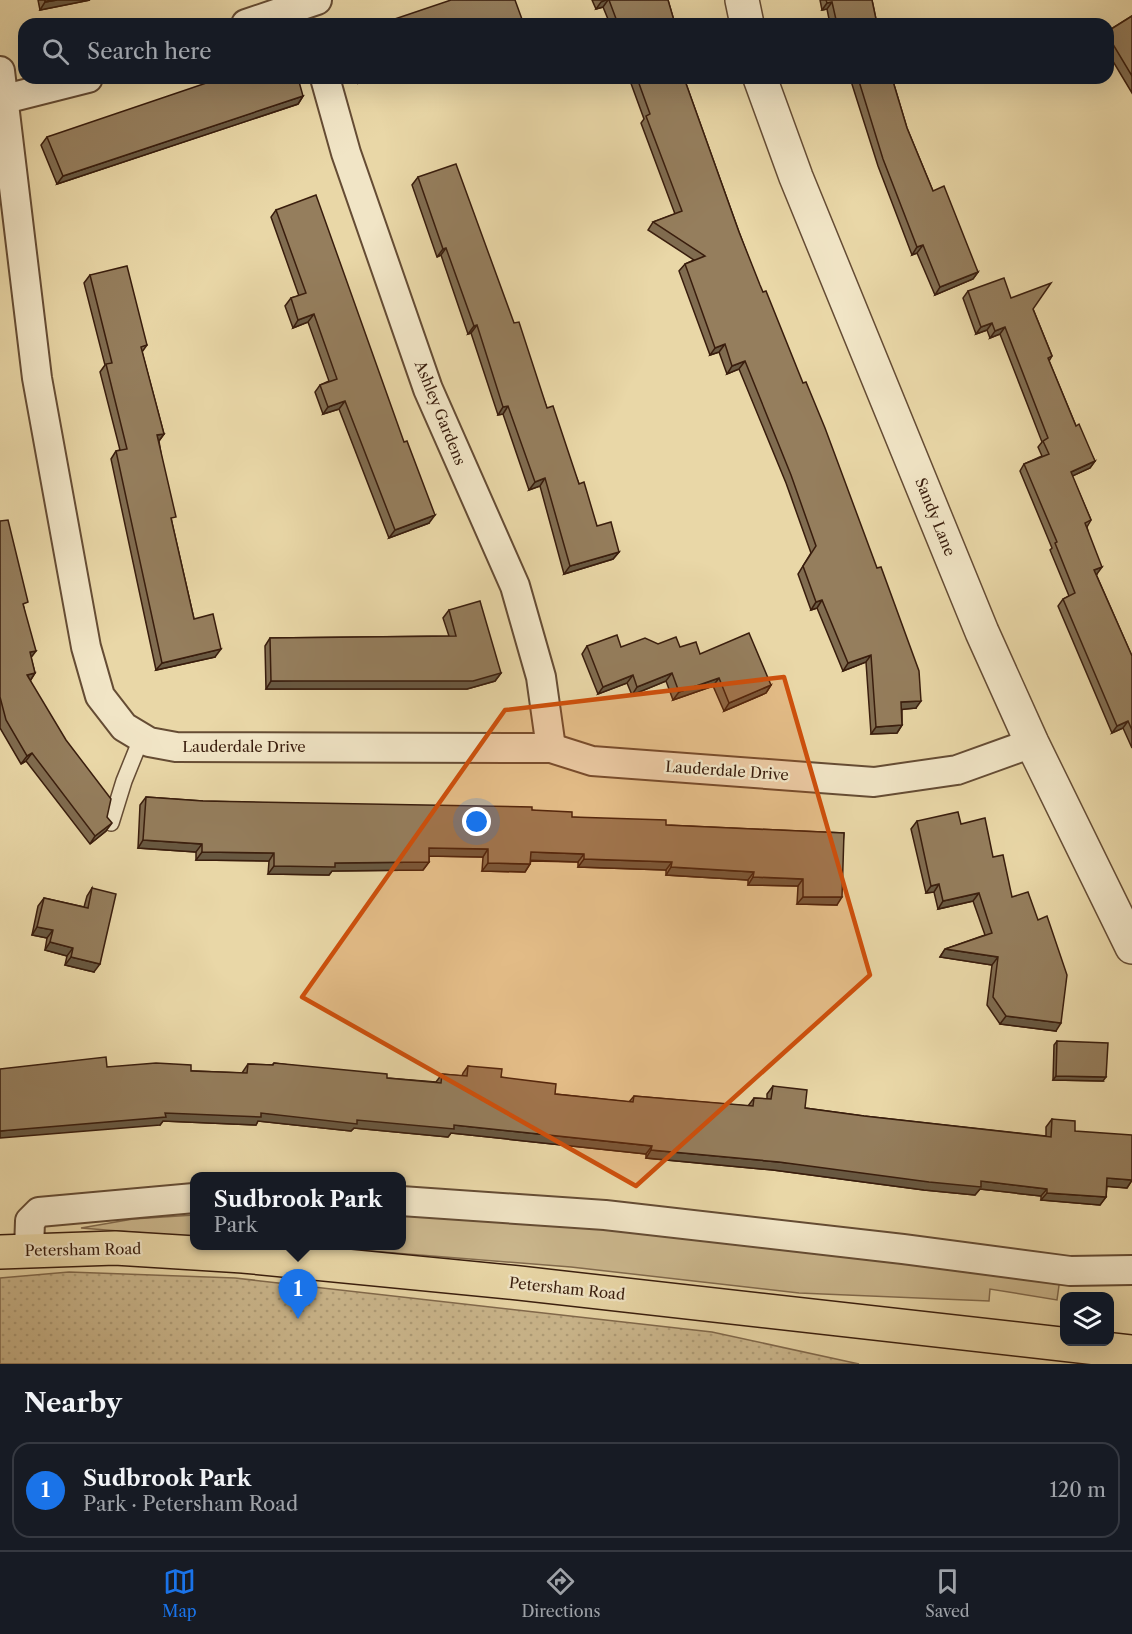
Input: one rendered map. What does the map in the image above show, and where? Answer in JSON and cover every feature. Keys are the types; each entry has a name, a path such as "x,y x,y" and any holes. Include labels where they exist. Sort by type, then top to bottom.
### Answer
{"main road":[{"name":"Petersham Road","path":"15,1251 115,1248 243,1256 530,1284 1132,1352"}],"street":[{"path":"742,0 746,18"},
{"path":"272,18 311,9"},
{"path":"2,85 18,84"},
{"name":"Ashley Gardens","path":"327,84 346,153 428,388 515,586 541,677 551,748"},
{"name":"Sandy Lane","path":"762,84 796,177 982,632 1032,743 1132,947"},
{"name":"Lauderdale Drive","path":"2,85 37,378 86,647 100,696 124,727 141,739 176,747 551,748 592,761 874,782 957,770 1032,743"},
{"path":"15,1251 30,1221 39,1212 190,1198"},
{"path":"406,1202 605,1215 903,1249 1070,1271 1132,1270"}],"lane":[{"path":"111,823 124,781 141,739"}],"highlighted area":[{"path":"784,677 870,975 636,1186 302,997 505,710"}],"shaded area":[{"path":"406,1212 466,1215 1060,1278 1057,1300 990,1289 989,1301 799,1293 571,1267 358,1250 406,1250"},
{"path":"190,1215 190,1237 81,1228 133,1219"},
{"path":"69,1272 235,1278 712,1332 859,1364 0,1364 0,1278"}],"building":[{"path":"451,0 515,0 522,18 398,18"},
{"path":"609,0 668,0 673,18 616,18"},
{"path":"826,0 872,0 876,18 836,18 832,2 827,3"},
{"path":"1132,16 1132,76 1114,46 1114,27"},
{"path":"203,84 300,84 303,96 63,176 47,137"},
{"path":"639,84 686,84 760,285 763,292 766,291 803,383 806,382 825,428 877,568 881,567 919,671 921,701 901,702 902,725 876,727 871,655 848,663 822,600 816,602 803,566 816,546 791,475 745,361 732,366 725,344 715,348 685,264 705,256 653,222 682,211 646,116 650,114"},
{"path":"860,84 894,84 907,128 933,191 944,186 978,272 940,287 923,245 917,247 883,159"},
{"path":"456,164 514,323 519,322 547,408 553,406 579,484 584,482 597,526 611,522 619,552 570,566 545,478 535,482 508,406 503,407 477,325 474,326 446,248 443,249 418,177"},
{"path":"316,195 404,442 407,441 435,515 395,530 345,401 328,407 320,385 337,379 314,314 298,320 291,298 306,293 276,210"},
{"path":"127,266 147,345 141,347 164,434 157,435 176,517 171,518 194,619 213,614 221,649 162,663 116,451 127,449 106,364 112,363 90,275"},
{"path":"1004,278 1011,298 1051,283 1033,309 1052,356 1048,358 1076,426 1079,424 1095,461 1071,472 1091,520 1085,523 1102,567 1094,570 1132,656 1132,730 1128,721 1117,726 1063,599 1075,593 1055,543 1057,542 1024,464 1049,454 1043,441 1048,438 1005,327 995,331 992,323 981,327 968,291"},
{"path":"8,520 28,602 23,604 36,651 30,652 35,673 27,675 66,740 111,799 107,817 112,823 95,836 32,753 27,756 6,720 0,697 0,521"},
{"path":"480,601 501,673 473,681 271,681 270,638 456,636 449,610"},
{"path":"749,633 771,685 729,703 719,678 679,692 672,673 637,687 633,675 603,687 587,646 617,635 621,647 645,638 658,644 676,637 680,647 696,642 700,654"},
{"path":"146,797 203,801 532,807 532,810 572,812 572,817 666,820 666,825 844,833 842,897 803,897 803,879 753,877 754,872 671,867 672,862 584,859 584,854 531,852 530,864 488,863 488,849 429,848 429,862 335,863 335,867 274,866 274,853 202,852 202,844 143,840"},
{"path":"958,812 961,824 985,818 993,857 1003,855 1012,897 1028,892 1038,920 1047,916 1067,975 1061,1023 1006,1016 993,997 998,957 945,949 992,933 979,893 943,901 939,884 931,886 917,821"},
{"path":"92,888 116,894 100,964 71,957 73,948 50,942 53,930 37,927 44,898 88,908"},
{"path":"1057,1041 1108,1043 1106,1077 1056,1076"},
{"path":"106,1057 107,1067 156,1063 191,1065 191,1071 247,1073 248,1064 273,1065 274,1063 387,1074 387,1078 441,1083 442,1074 467,1076 468,1066 502,1069 501,1077 556,1084 555,1094 633,1102 634,1096 753,1106 754,1098 771,1099 773,1086 807,1090 805,1108 1051,1137 1052,1119 1075,1121 1075,1131 1132,1135 1132,1180 1107,1178 1106,1197 1047,1193 1047,1189 981,1181 981,1187 929,1182 779,1162 651,1150 652,1146 454,1125 454,1129 357,1120 357,1124 261,1113 261,1117 165,1113 166,1117 0,1131 0,1069"}],"place":[{"name":"Sudbrook Park","path":"298,1319"}]}
